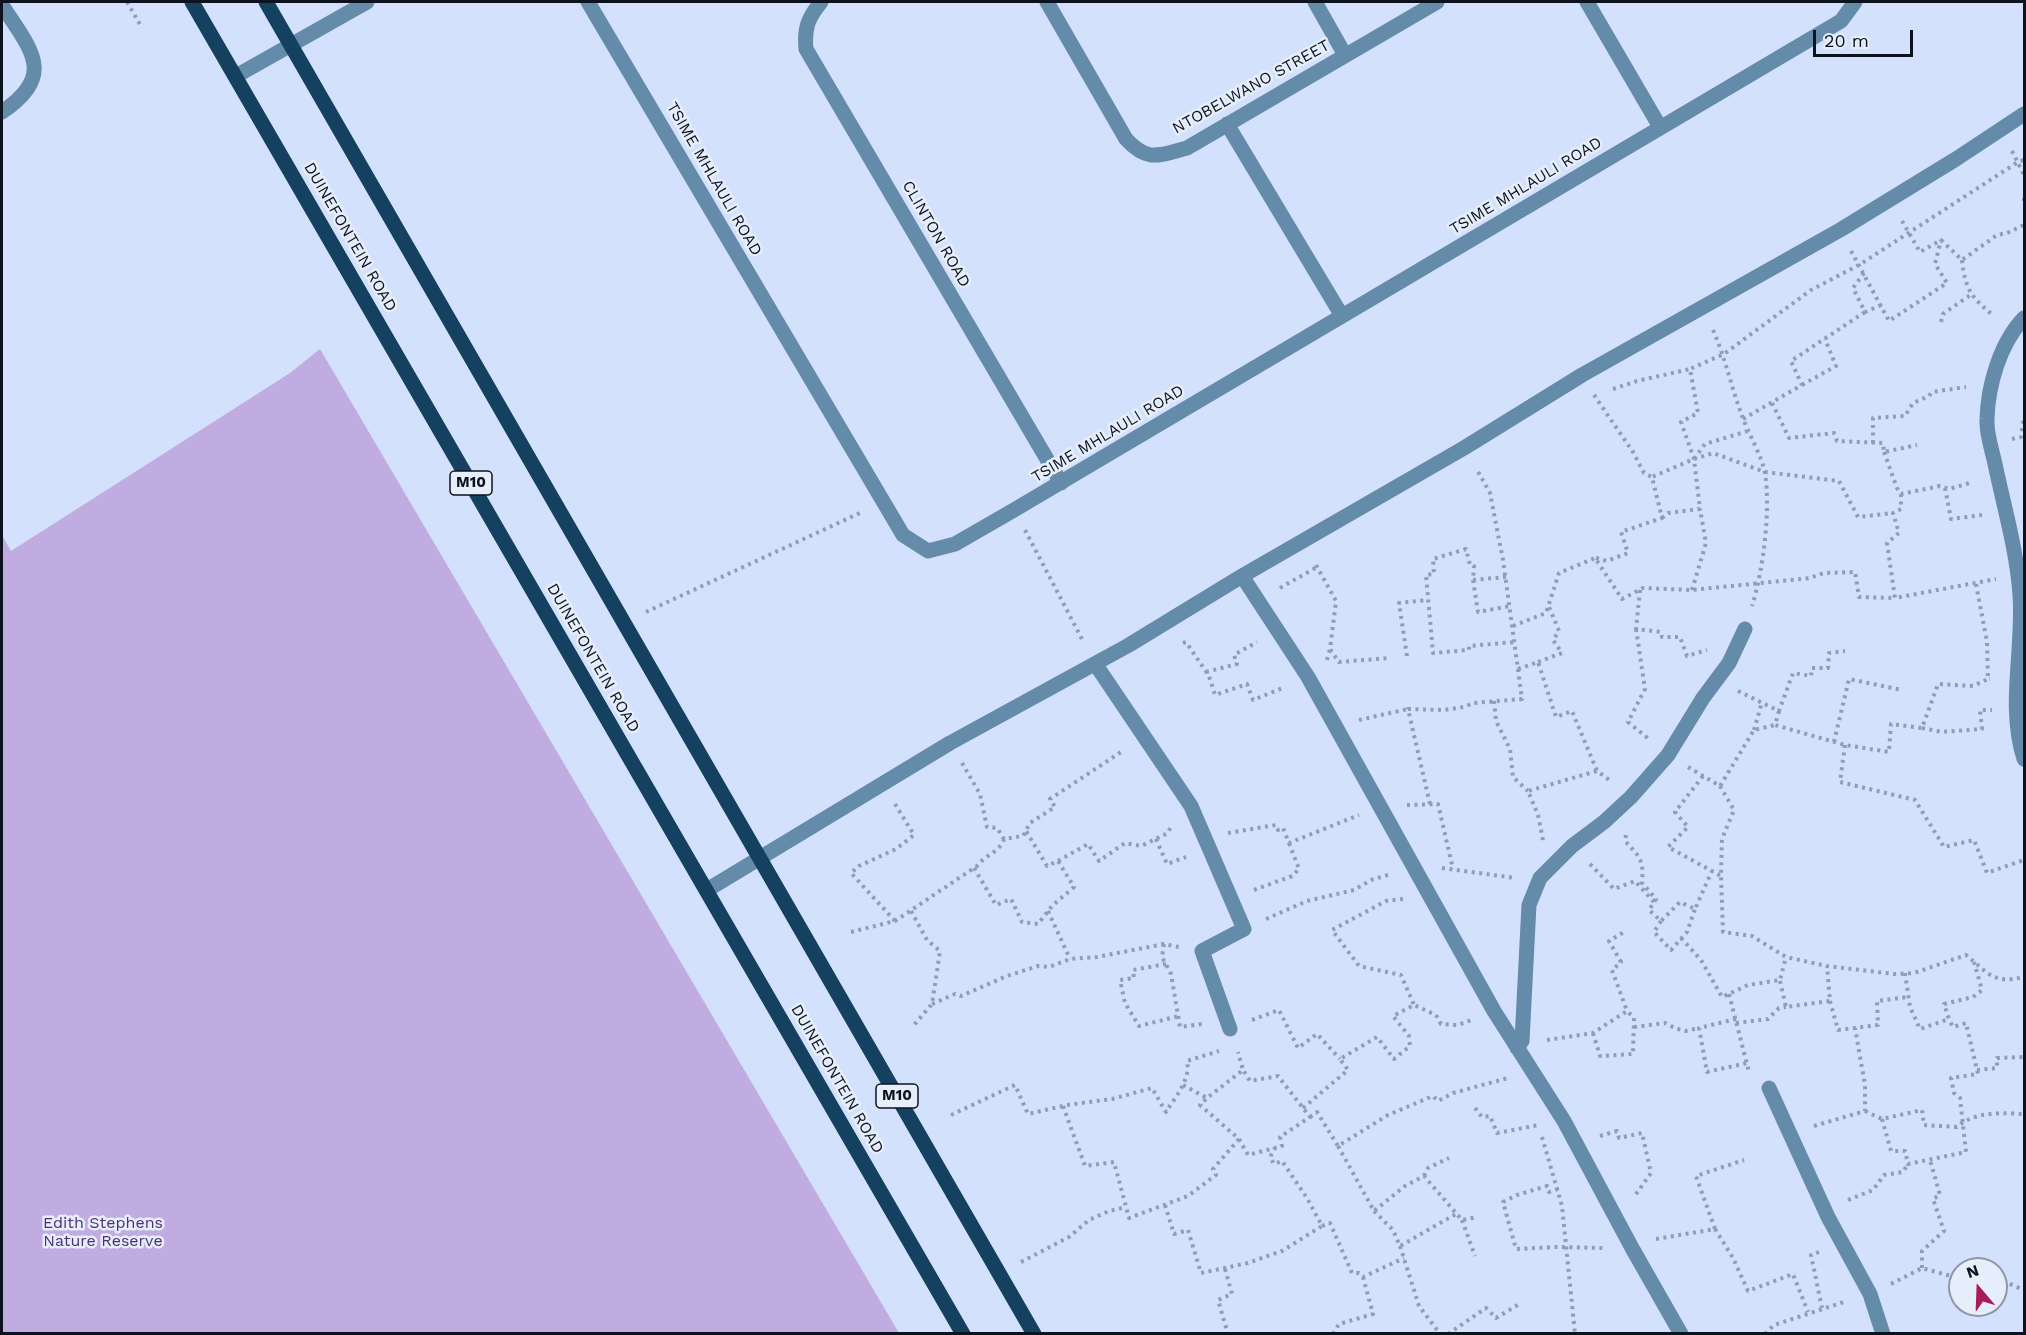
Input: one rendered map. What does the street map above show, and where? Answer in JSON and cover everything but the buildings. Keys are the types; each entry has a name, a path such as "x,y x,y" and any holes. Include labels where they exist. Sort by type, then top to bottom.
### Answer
{"main road":[{"name":"DUINEFONTEIN ROAD","path":"192,2 963,1334"},
{"name":"M10","path":"266,2 1034,1334"}],"street":[{"path":"236,76 367,2"},
{"name":"TSIME MHLAULI ROAD","path":"588,2 903,536 928,551 955,544 1061,483 1840,21 1855,2"},
{"name":"CLINTON ROAD","path":"821,2 811,14 805,33 806,49 1061,483"},
{"name":"NTOBELWANO STREET","path":"1047,2 1126,139 1137,151 1154,156 1187,148 1437,2"},
{"path":"1315,2 1345,55"},
{"path":"1587,2 1660,127"},
{"path":"2,5 28,48 36,67 34,80 25,93 2,112"},
{"path":"707,890 950,743 1096,664 1242,576 1464,448 1582,375 1840,230 2025,114"},
{"path":"1227,124 1342,316"},
{"path":"2025,318 2014,331 1992,377 1986,422 2006,513 2020,595 2016,708 2021,748 2025,759"},
{"path":"1242,576 1308,677 1494,1011 1520,1044 1532,1071 1564,1120 1681,1334"},
{"path":"1520,1044 1529,905 1540,878 1572,846 1604,822 1626,801 1668,755 1729,663 1745,629"},
{"path":"1096,664 1191,806 1214,854 1244,929 1202,951 1230,1029"},
{"path":"1769,1088 1825,1209 1870,1294 1883,1334"}],"path":[{"path":"127,2 142,28"},
{"path":"1594,395 1637,381 1690,369 1724,354 1811,290 1859,266 2018,162 2025,160"},
{"path":"1890,200 1920,252 1941,240"},
{"path":"1962,260 1997,235 2025,225"},
{"path":"1840,230 1889,321 1947,283 1935,264 1941,240"},
{"path":"1941,240 1962,260 1964,280 1976,301 2014,331"},
{"path":"1864,273 1853,288 1865,312"},
{"path":"1941,322 1944,314 1972,294"},
{"path":"1802,385 1791,361 1865,312 1881,305"},
{"path":"1704,307 1724,354 1743,419 1765,472 1766,527 1758,582 1745,629"},
{"path":"1743,419 1836,366 1825,339"},
{"path":"1690,369 1698,413 1681,422 1694,459 1706,543 1692,590"},
{"path":"1582,375 1633,452 1644,473 1652,477 1662,518"},
{"path":"1874,443 1873,418 1905,416 1913,404 1932,392 1991,384"},
{"path":"1652,477 1713,453 1765,472 1839,481 1858,517 1893,513 1901,509 1901,494 1884,452 1883,443 1837,441 1834,433 1790,438 1772,403"},
{"path":"1694,459 1705,444 1748,431"},
{"path":"1884,452 1917,445"},
{"path":"1353,712 1358,720 1408,709 1444,710 1473,703 1521,699 1506,577 1490,493 1464,448"},
{"path":"1901,494 1940,486 1949,489 1998,476"},
{"path":"1945,488 1951,519 2006,513"},
{"path":"623,623 883,503"},
{"path":"1513,626 1546,613 1559,573 1595,558 1607,561 1628,553 1621,532 1662,518 1668,513 1700,509"},
{"path":"1014,510 1096,664"},
{"path":"1893,513 1899,533 1887,543 1895,598"},
{"path":"1176,645 1186,642 1209,676 1215,695 1247,684 1253,700 1323,669 1330,649 1335,601 1317,567 1306,539"},
{"path":"1510,606 1478,612 1473,580 1474,566 1470,565 1466,549 1433,559 1434,574 1426,575 1433,653 1469,650 1469,646 1515,642"},
{"path":"1595,558 1622,599 1643,588 1692,590 1810,578 1824,573 1855,572 1858,597 1895,598 1976,584 2016,573"},
{"path":"1473,580 1506,577"},
{"path":"1976,584 1988,642 1988,679"},
{"path":"1640,590 1636,629 1645,689 1628,722 1668,755 1720,786 1734,810 1722,839 1723,932 1752,936 1786,957 1827,966 1894,974 1914,973 1966,955 1995,979 2008,981 2025,977"},
{"path":"1407,656 1399,603 1428,600"},
{"path":"1518,669 1562,653 1553,640 1559,631 1548,606"},
{"path":"1636,629 1661,632 1662,637 1680,637 1687,656 1712,648 1729,663"},
{"path":"1330,649 1339,662 1389,658"},
{"path":"1775,726 1793,673 1811,676 1812,668 1828,668 1829,653 1845,651"},
{"path":"1539,662 1556,717 1572,711 1597,771 1626,801 1625,841 1641,859 1644,868 1642,883 1656,898 1649,910 1661,921"},
{"path":"1922,728 1938,684 1973,686 1988,679 2018,680"},
{"path":"1716,680 1779,711"},
{"path":"1834,742 1849,680 1902,690"},
{"path":"1494,701 1496,721 1510,749 1513,777 1528,790 1538,815 1550,870"},
{"path":"1720,786 1754,730 1762,702"},
{"path":"1754,730 1775,726 1845,745 1889,752 1891,724 1942,732 1982,729 1980,710 2016,708"},
{"path":"1408,709 1430,804"},
{"path":"1004,839 1023,836 1030,823 1055,807 1050,799 1145,736"},
{"path":"851,933 895,921 1002,847 1004,839 997,828 987,827 980,794 950,743"},
{"path":"1845,745 1840,782 1916,800 1944,847 1974,840 1987,873 2025,860"},
{"path":"1528,790 1597,771"},
{"path":"1703,776 1675,812 1688,827 1668,847 1721,876"},
{"path":"882,784 914,836 896,849 859,866 851,873 895,921"},
{"path":"1289,843 1379,807 1438,804 1453,869"},
{"path":"1026,831 1047,866 1088,844 1099,861 1125,843 1141,846 1168,833 1176,816 1191,806"},
{"path":"1206,837 1276,825 1278,830 1282,828 1289,843 1299,869 1292,876 1230,898"},
{"path":"1155,839 1167,864 1184,858 1214,854"},
{"path":"1572,846 1614,889 1635,881 1654,902"},
{"path":"974,868 996,905 1011,899 1022,922 1038,924 1074,886 1058,861"},
{"path":"1244,929 1307,901 1354,890 1371,880 1413,866"},
{"path":"1695,909 1680,902 1653,932 1671,950 1687,932 1712,871"},
{"path":"911,911 927,939 940,951 932,1004"},
{"path":"1048,911 1070,959"},
{"path":"1593,1033 1600,1056 1634,1054 1634,1018 1627,1011 1612,970 1621,962 1609,941 1624,932"},
{"path":"1681,938 1701,960 1722,998 1748,985 1780,980"},
{"path":"914,1025 932,1004 955,994 961,996 1007,976 1038,966 1049,967 1070,959 1097,957 1164,944 1202,951"},
{"path":"951,1115 1015,1085 1028,1114 1112,1099 1152,1088 1166,1112 1183,1085 1189,1070 1187,1061 1221,1051 1209,1022 1180,1027 1171,974 1162,957 1164,944"},
{"path":"1786,957 1780,980 1786,1007"},
{"path":"1908,1164 1966,1152 1960,1098 1954,1093 1951,1078 1978,1074 1966,1023 1953,1027 1944,1004 1973,997 1982,990 1974,962"},
{"path":"1167,964 1133,970 1134,978 1120,980 1125,1003 1139,1026 1179,1016"},
{"path":"1827,966 1830,1001 1838,1030 1878,1025 1877,1001 1908,997"},
{"path":"1905,973 1910,1007 1920,1029 1949,1018"},
{"path":"1729,994 1754,1088 1767,1082 1769,1088"},
{"path":"1634,1027 1665,1023 1675,1029 1685,1031 1736,1021 1768,1019 1779,1008 1830,1001"},
{"path":"1340,1059 1377,1037 1394,1059 1410,1046 1409,1036 1394,1016 1414,1005 1436,1015 1441,1024 1458,1025 1494,1011"},
{"path":"1214,1033 1279,1010 1299,1048 1317,1034 1348,1070 1303,1108"},
{"path":"1520,1044 1593,1033 1627,1011"},
{"path":"1699,1028 1707,1072 1747,1063"},
{"path":"1855,1028 1865,1085 1865,1111"},
{"path":"1230,1029 1243,1070 1250,1081 1278,1076 1310,1117"},
{"path":"1977,1070 1997,1068 1997,1058 2025,1057"},
{"path":"1243,1070 1200,1105 1239,1139 1248,1155 1282,1146 1280,1137 1317,1112 1374,1211 1393,1230 1419,1306 1440,1334"},
{"path":"1338,1146 1388,1115 1433,1096 1437,1101 1453,1093 1532,1071"},
{"path":"1183,1085 1207,1098"},
{"path":"1063,1106 1085,1166 1114,1162 1129,1218 1188,1196 1216,1175 1213,1169 1239,1139"},
{"path":"1475,1108 1482,1117 1490,1116 1497,1133 1564,1120"},
{"path":"1791,1134 1835,1118 1865,1111 1882,1119 1922,1110 1924,1125 1957,1126 1965,1120 1993,1114 2025,1114"},
{"path":"1536,1114 1537,1125 1562,1206 1575,1334"},
{"path":"1825,1209 1873,1190 1884,1176 1903,1172 1908,1164 1905,1151 1891,1150 1882,1119"},
{"path":"1597,1136 1617,1131 1619,1138 1642,1133 1651,1173 1634,1196 1636,1206"},
{"path":"1275,1148 1270,1157 1274,1164 1282,1161 1307,1198 1322,1226"},
{"path":"1374,1211 1405,1186 1424,1176 1428,1168 1449,1158"},
{"path":"1930,1160 1940,1195 1934,1199 1944,1231 1922,1251 1922,1268 1948,1275"},
{"path":"1424,1176 1462,1220 1475,1256"},
{"path":"1165,1204 1174,1234 1188,1230 1201,1273 1248,1263 1282,1251 1330,1223 1352,1273 1359,1273 1363,1277 1373,1314 1339,1324 1333,1334"},
{"path":"1000,1274 1069,1237 1089,1220 1109,1211 1126,1207"},
{"path":"1400,1246 1456,1214"},
{"path":"1462,1220 1477,1217"},
{"path":"1715,1230 1733,1258 1748,1291 1793,1274 1808,1312"},
{"path":"1822,1308 1811,1255 1843,1243"},
{"path":"1363,1277 1404,1258"},
{"path":"1225,1269 1232,1294 1218,1300 1228,1334"},
{"path":"2008,1283 2025,1290"},
{"path":"1448,1334 1486,1308 1496,1318 1521,1303"},
{"path":"1765,1334 1774,1325"}],"green space":[{"name":"Edith Stephens Nature Reserve","path":"320,349 899,1333 2,1333 2,535 11,551 290,373"}]}
